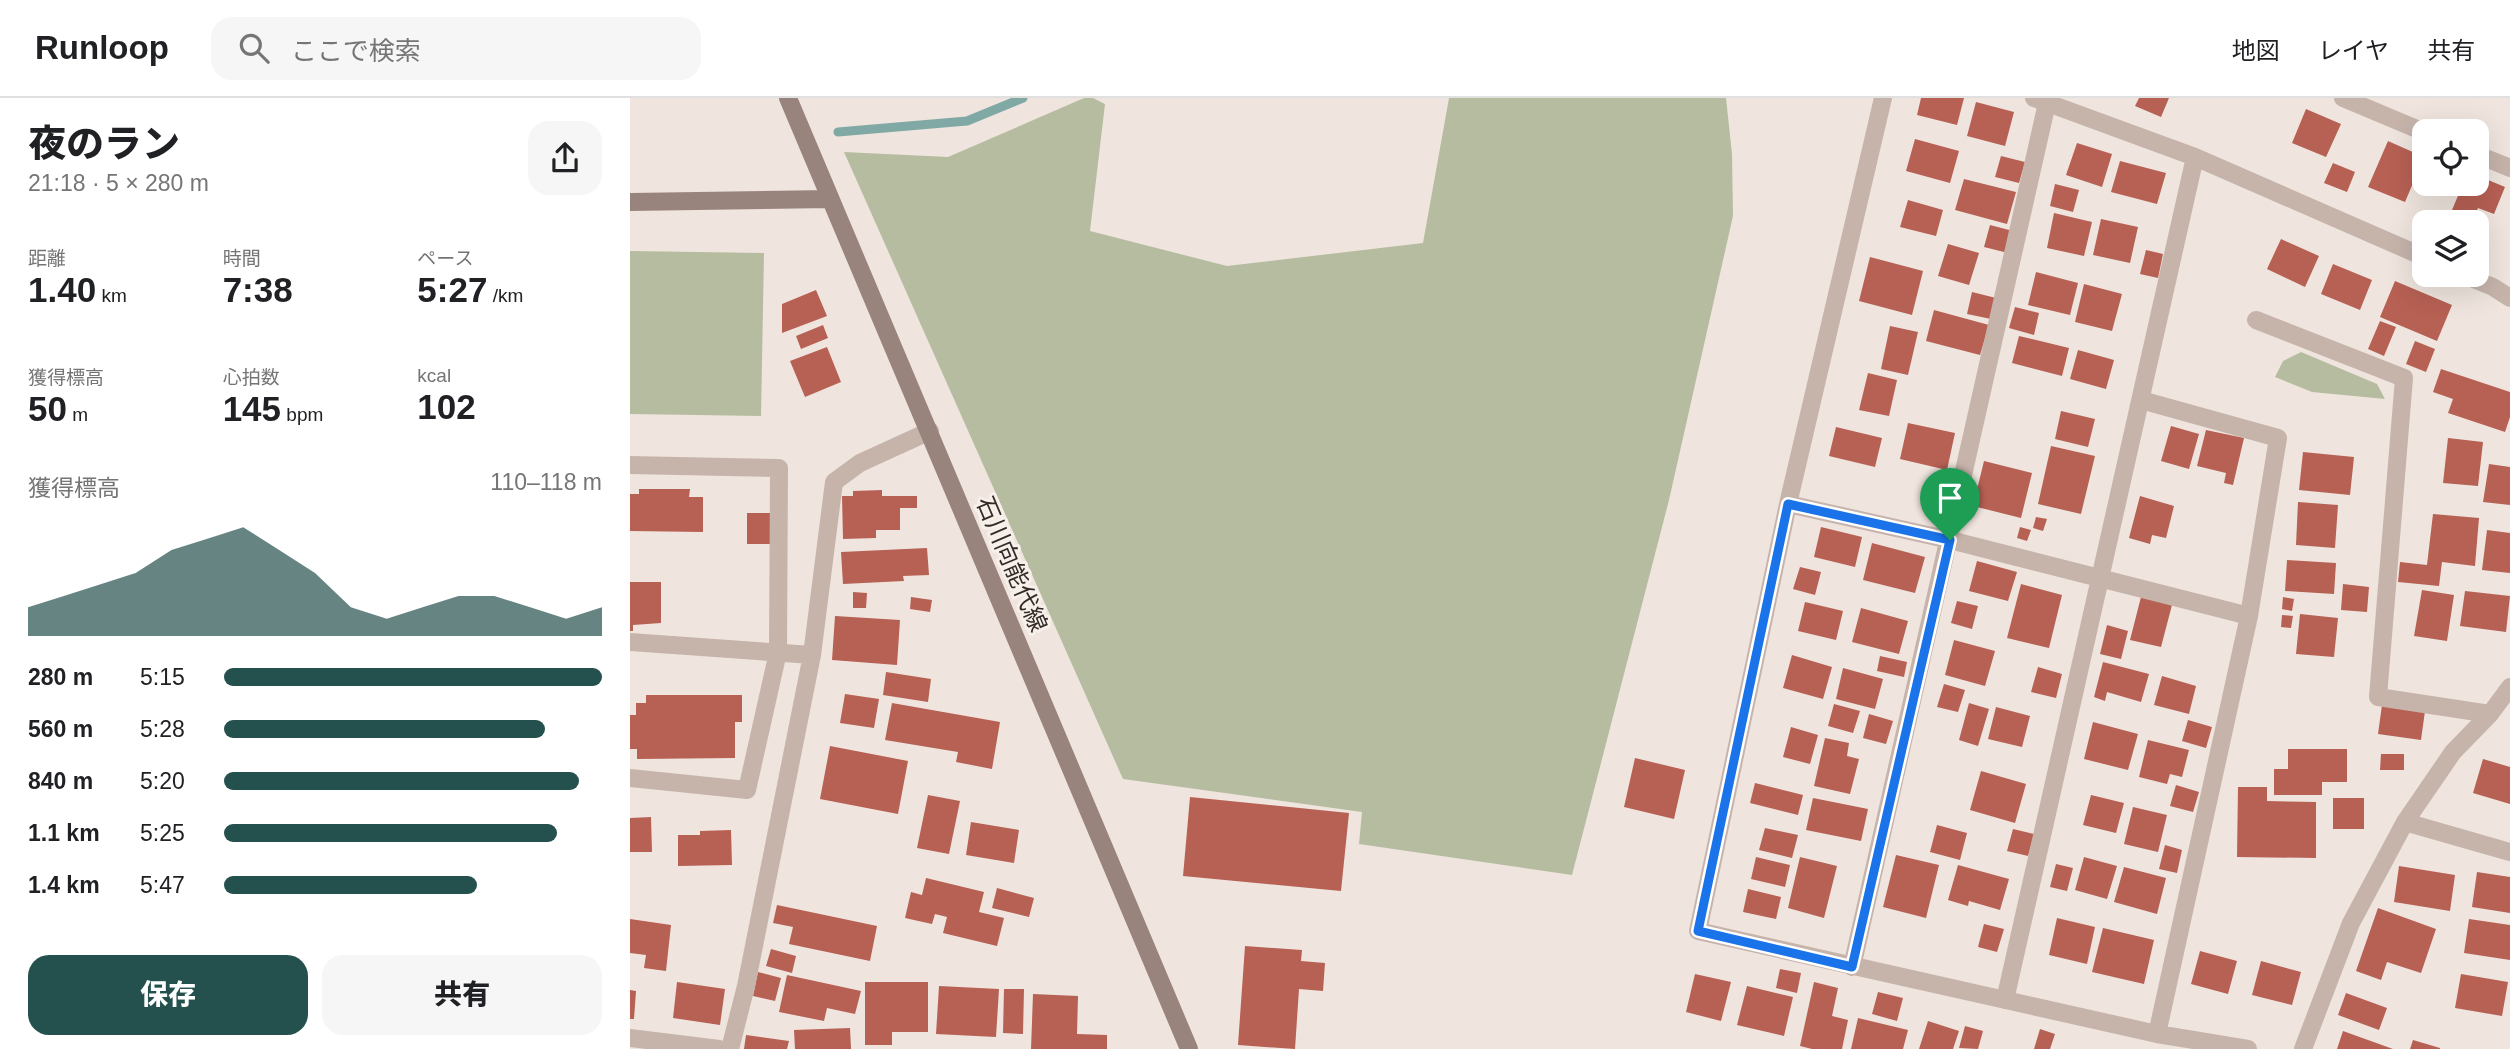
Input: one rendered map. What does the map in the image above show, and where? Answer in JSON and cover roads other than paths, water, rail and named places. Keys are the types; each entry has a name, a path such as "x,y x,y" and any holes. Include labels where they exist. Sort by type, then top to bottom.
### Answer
{"main road":[{"name":"石川向能代線","path":"788,98 1189,1049"},
{"path":"630,202 830,199"}],"street":[{"path":"1883,98 1788,504 1698,931 2157,1034 2248,1049"},
{"path":"2343,98 2363,102 2412,126"},
{"path":"1852,967 1950,540 2041,101 2195,156 2412,252"},
{"path":"2005,1000 2195,156"},
{"path":"2489,158 2509,164"},
{"path":"2489,285 2510,299"},
{"path":"2256,320 2404,378 2378,697 2490,714"},
{"path":"2141,400 2278,438 2249,616 2157,1034"},
{"path":"730,1049 746,986 812,655 834,482 860,463 930,430"},
{"path":"630,465 779,468 778,652 747,790 630,778"},
{"path":"1788,504 1950,540 2249,616"},
{"path":"630,642 812,655"},
{"path":"2303,1049 2351,923 2405,822 2453,752 2490,714 2510,687"},
{"path":"2405,822 2510,852"},
{"path":"630,1038 719,1049"}],"waterway":[{"path":"838,132 967,121 1023,98"}]}
